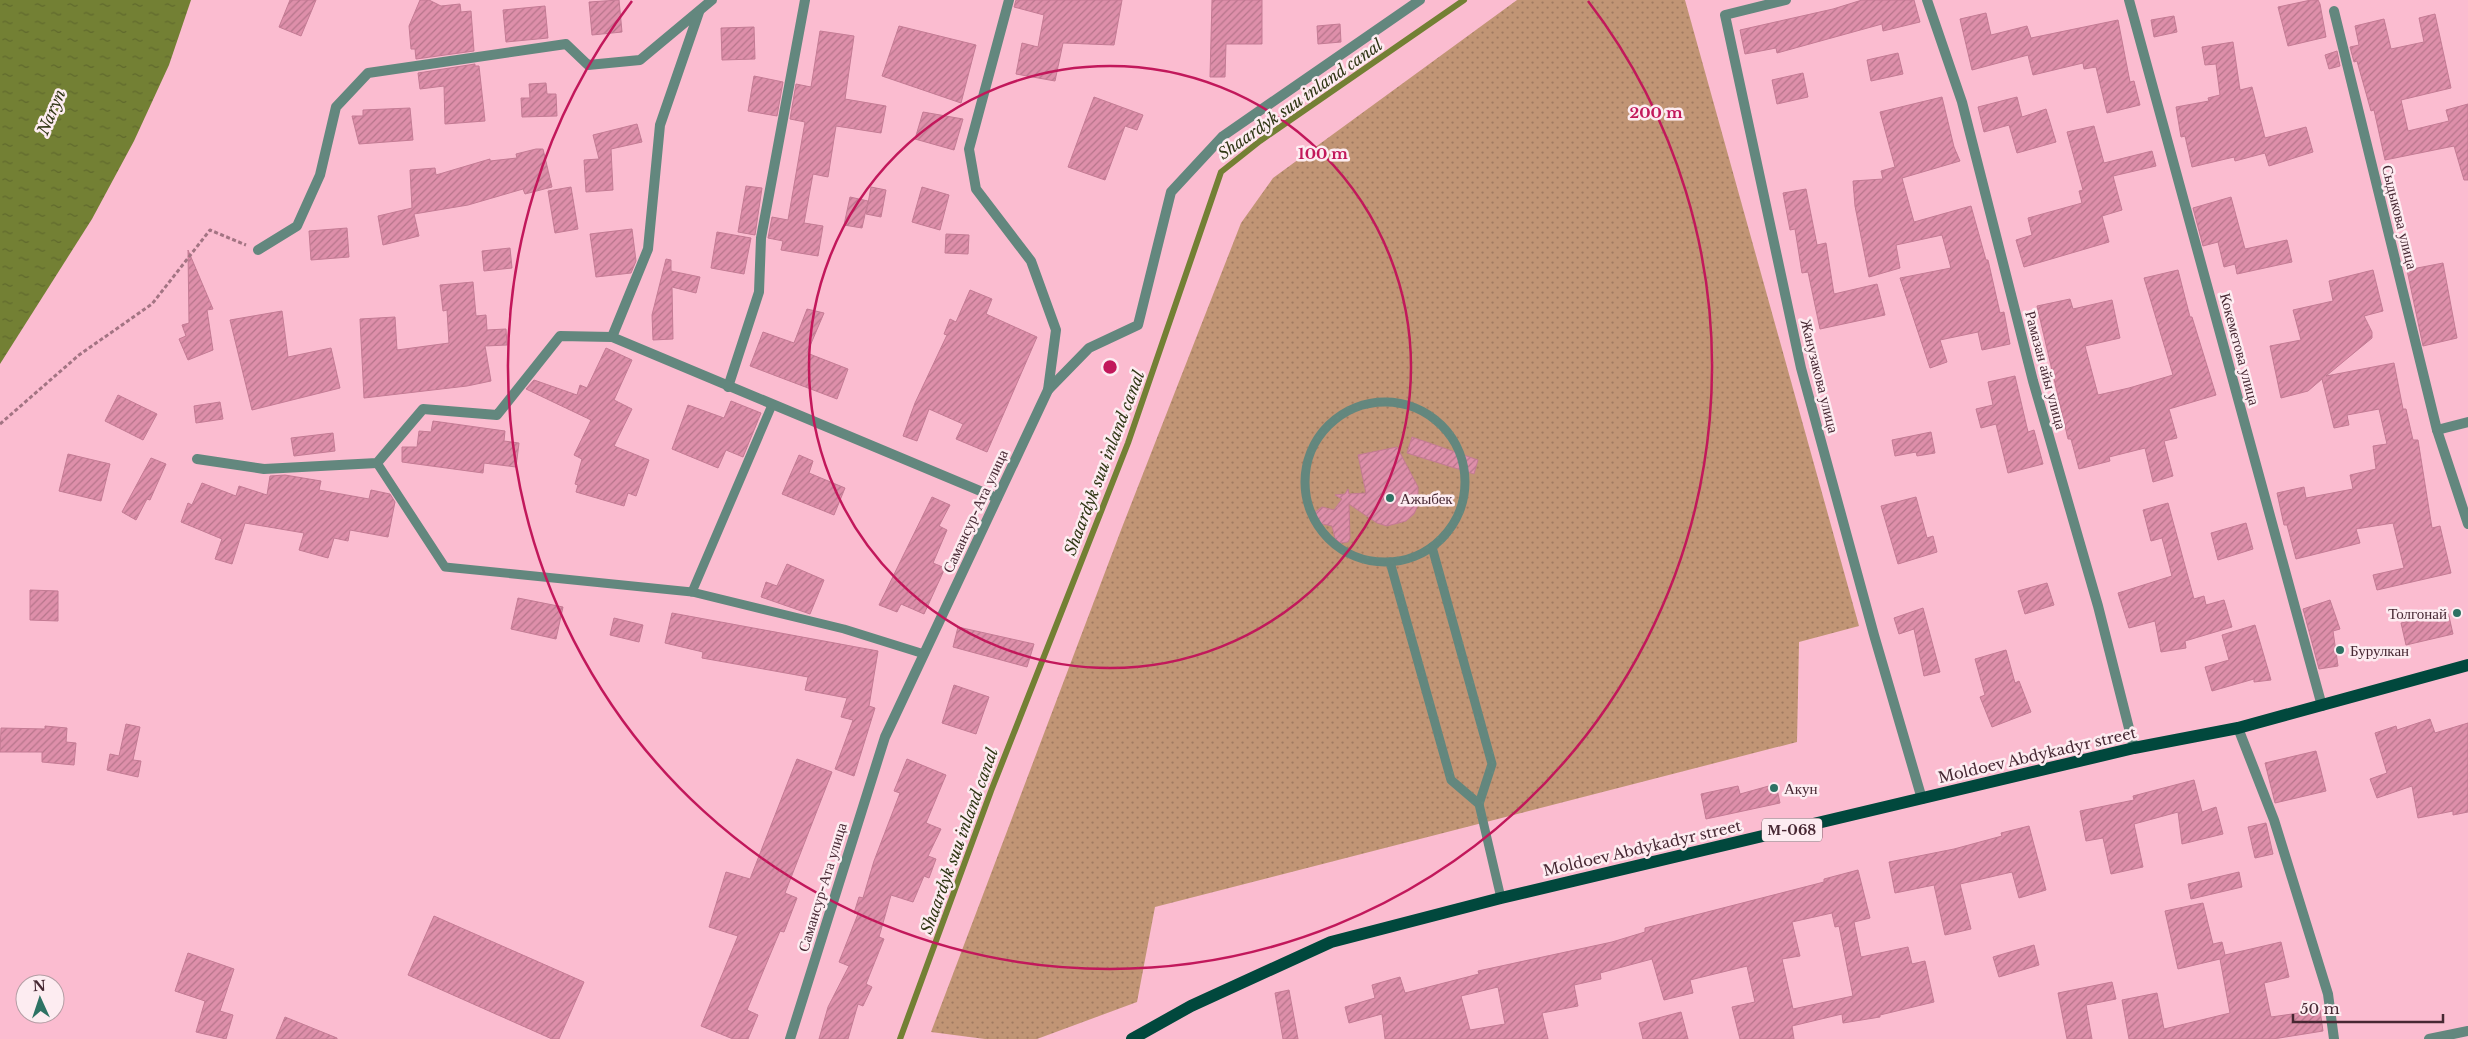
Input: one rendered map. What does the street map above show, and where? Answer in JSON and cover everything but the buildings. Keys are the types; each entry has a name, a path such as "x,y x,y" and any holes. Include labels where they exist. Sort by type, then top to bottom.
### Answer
{"main road":[{"name":"Moldoev Abdykadyr street","path":"1132,1039 1191,1006 1331,942 1501,898 2134,748 2238,728 2468,665"}],"street":[{"path":"258,250 297,226 320,175 336,107 368,73 566,44 588,65 640,60 712,0"},
{"path":"728,387 759,292 761,238 805,0"},
{"name":"Самансур-Ата улица","path":"790,1039 884,737 1048,390 1056,330 1031,261 976,190 970,149 1009,0"},
{"path":"1048,390 1089,348 1138,325 1171,192 1223,136 1420,0"},
{"name":"Жанузакова улица","path":"1786,0 1725,15 1800,368 1874,636 1922,799"},
{"name":"Рамазан айы улица","path":"1927,0 1962,102 2033,381 2098,606 2134,748"},
{"name":"Кокеметова улица","path":"2129,0 2322,706"},
{"path":"612,336 648,249 660,125 699,11"},
{"name":"Сыдыкова улица","path":"2334,11 2437,430 2468,524"},
{"path":"197,460 264,469 377,463 423,409 497,414 560,336 612,336 772,406 997,498"},
{"path":"2437,430 2468,422"},
{"path":"2238,728 2274,820 2320,966 2328,994 2334,1039"},
{"path":"2429,1039 2468,1032"}],"lane":[{"path":"1380,402 1403,404 1424,412 1442,426 1456,445 1464,466 1465,489 1462,504 1449,531 1432,547 1412,558 1390,562 1367,560 1346,552 1327,538 1314,520 1306,498 1305,476 1314,447 1321,433 1338,417 1358,407 1380,402"},
{"path":"692,592 772,406"},
{"path":"377,463 445,567 692,592 844,629 924,654"},
{"path":"1432,547 1492,764 1479,804 1501,898"},
{"path":"1390,562 1450,780 1479,804"}],"path":[{"path":"0,424 79,355 152,304 210,230 258,250"}],"shaded area":[{"path":"1517,0 1685,0 1859,626 1799,642 1797,742 1155,907 1137,1002 1037,1039 985,1039 931,1032 1121,530 1241,223 1273,178"}],"water":[{"name":"Naryn","path":"0,0 191,0 169,65 134,141 92,219 0,364"}],"waterway":[{"name":"Shaardyk suu inland canal","path":"900,1039 991,791 1128,443 1221,172 1260,141 1464,0"}],"place":[{"name":"Ажыбек","path":"1390,498"},
{"name":"Толгонай","path":"2457,613"},
{"name":"Бурулкан","path":"2340,650"},
{"name":"Акун","path":"1774,788"}]}
